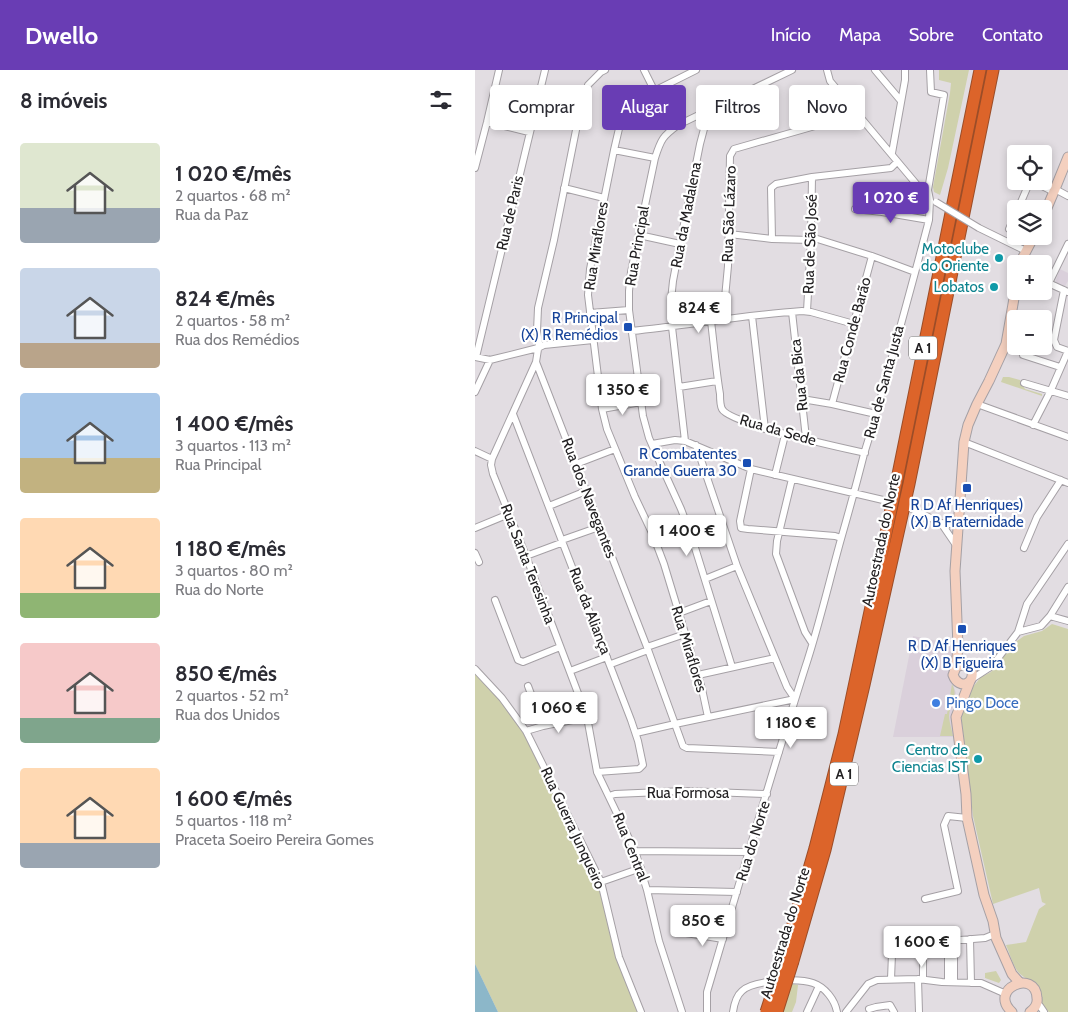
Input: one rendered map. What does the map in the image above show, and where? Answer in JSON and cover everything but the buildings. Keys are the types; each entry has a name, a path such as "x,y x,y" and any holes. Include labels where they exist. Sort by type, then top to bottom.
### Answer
{"highway":[{"name":"Autoestrada do Norte","path":"777,1012 845,725 874,592 980,70"},
{"name":"Autoestrada do Norte","path":"766,1012 788,960 825,850 857,718 909,484 993,70"}],"street":[{"path":"475,168 499,70"},
{"name":"Rua de Paris","path":"541,85 545,70"},
{"path":"588,85 605,70"},
{"path":"644,70 652,85"},
{"name":"Rua Miraflores","path":"664,85 696,70"},
{"path":"821,70 833,85"},
{"path":"827,70 830,81"},
{"path":"875,70 901,101"},
{"path":"891,154 905,80 905,70"},
{"name":"Rua de Santa Justa","path":"795,699 829,587 929,220 933,201 928,190 944,95 931,92 931,70"},
{"name":"Rua Principal","path":"760,85 789,71"},
{"name":"Rua Principal","path":"696,116 678,124 665,135 659,145 631,272 629,310 643,416 652,444 681,509 732,667"},
{"path":"487,122 529,132"},
{"path":"865,122 897,162 933,201 979,228 1026,251"},
{"path":"475,451 492,459 536,362 539,343 537,330 538,308 576,130"},
{"name":"Rua Miraflores","path":"619,130 589,269 588,295 602,409 615,449 653,535 679,612 702,689 708,717"},
{"name":"Rua da Madalena","path":"685,440 672,327 671,300 680,244 704,130"},
{"name":"Rua São Lázaro","path":"723,319 728,266 730,156 734,149 801,130"},
{"name":"Rua de Paris","path":"475,357 529,132"},
{"path":"614,150 655,158"},
{"path":"1051,200 1068,158"},
{"path":"772,239 771,188 776,184 812,177 891,168 897,162"},
{"name":"Rua de São José","path":"807,311 812,177"},
{"path":"564,188 604,198"},
{"path":"1052,190 1068,196"},
{"path":"855,209 929,220"},
{"path":"729,234 772,239 811,238 872,256 915,272"},
{"path":"639,235 680,244"},
{"path":"1052,272 1068,244"},
{"path":"1024,255 1029,245"},
{"name":"Rua Conde Barão","path":"832,404 872,256"},
{"path":"1033,425 1068,351 1057,347 1054,340 1066,291 1052,285"},
{"path":"961,704 958,682 953,675 956,667 958,647 955,571 964,442 977,404 1006,344 1014,300"},
{"path":"590,313 629,310"},
{"path":"632,331 723,319 807,311 854,324"},
{"name":"Rua da Bica","path":"792,312 806,438"},
{"path":"752,316 765,429"},
{"name":"Rua da Sede","path":"711,321 722,409 728,414 765,429 865,453"},
{"path":"475,357 490,360 544,345 593,340"},
{"path":"1023,355 1060,367"},
{"path":"475,392 490,360"},
{"name":"Rua dos Navegantes","path":"536,362 577,464 585,491 647,648 683,746 687,748 779,752"},
{"path":"679,386 717,381"},
{"path":"1024,382 1068,396"},
{"path":"802,398 876,414"},
{"path":"602,409 641,402"},
{"path":"977,404 1068,437"},
{"name":"Rua da Aliança","path":"513,414 636,733 643,766 639,769 597,772"},
{"path":"775,475 785,435"},
{"path":"652,444 685,440 751,469 883,500"},
{"path":"964,442 1068,483"},
{"path":"636,733 795,699 787,687 737,566 696,445"},
{"path":"577,464 615,449"},
{"name":"Rua Santa Teresinha","path":"492,459 493,474 587,717 597,772"},
{"path":"751,469 740,521 741,528 841,538"},
{"path":"793,479 779,532 776,554 805,632 812,643"},
{"path":"1024,548 1037,517 1061,480"},
{"path":"549,506 585,491"},
{"path":"910,508 941,523 959,525"},
{"path":"475,528 509,514"},
{"path":"941,523 957,545"},
{"path":"526,556 561,543 562,540 599,527"},
{"path":"958,682 964,684 994,663 1018,632 1027,604 1068,544"},
{"path":"475,553 479,562"},
{"path":"705,579 737,566"},
{"path":"1018,632 1041,626 1050,616 1068,587"},
{"path":"495,600 518,660 523,662 560,647"},
{"path":"679,612 711,601"},
{"path":"1050,616 1068,621"},
{"path":"611,664 685,634"},
{"path":"958,647 973,675 956,717 966,794 967,818 984,895 993,921 995,934 1017,984"},
{"path":"570,671 607,656"},
{"path":"698,675 775,658"},
{"path":"956,667 961,665 969,667 985,666 994,663"},
{"name":"Rua Guerra Junqueiro","path":"475,669 502,698 526,731 601,882 619,957 641,1012"},
{"path":"528,686 543,726"},
{"name":"Rua do Norte","path":"707,1012 707,992 795,699"},
{"path":"526,731 587,717"},
{"name":"Rua Central","path":"597,772 635,851 647,890 659,941 682,1012"},
{"name":"Rua Formosa","path":"609,796 615,794 684,792 767,794"},
{"path":"925,899 958,890 944,825 948,816 967,818"},
{"path":"635,851 748,852"},
{"path":"601,882 641,868"},
{"path":"647,890 737,892"},
{"path":"687,933 723,939"},
{"path":"951,982 951,941 985,938 995,934"},
{"path":"970,939 971,983"},
{"path":"919,1012 923,941"},
{"path":"891,979 892,954 901,952"},
{"path":"846,1012 868,984 877,980 921,979 981,983 1006,994"},
{"path":"733,1012 734,1003 741,992 749,986 765,982 805,981 825,990 837,1012"},
{"path":"1008,1010 1005,1000 1006,994 1009,989 1017,984 1027,984 1036,992 1035,1009"},
{"path":"807,1012 819,986"},
{"path":"833,1002 841,1006 851,1006"},
{"path":"869,1009 890,1005 893,1012"},
{"path":"1035,1009 1041,1006 1044,1012"}],"shaded area":[{"path":"1060,269 1068,273 1068,281 1065,286 1056,282"},
{"path":"913,636 953,644 954,658 949,667 949,680 953,684 957,696 953,704 951,720 954,727 954,737 893,737"}],"green space":[{"path":"939,70 969,70 948,168 940,195 934,192 933,187 951,83 939,80"},
{"path":"1003,377 1020,380 1025,389 1042,394 1042,396 1001,382"},
{"path":"1052,624 1068,629 1068,1012 1049,1012 1046,1009 1042,1003 1038,988 1017,971 1006,945 1026,942 1039,909 1046,904 1042,902 1039,888 993,904 973,816 961,715 972,688 981,677 991,672 1013,644 1024,636 1042,631"},
{"path":"475,668 526,731 601,882 619,957 641,1012 498,1012 475,964"},
{"path":"952,684 955,692 949,720 953,736 940,736 945,714 947,714"},
{"path":"996,971 1001,980 999,983 985,978 985,973"},
{"path":"792,984 798,985 796,1002 792,1012 783,1012"}],"water":[{"path":"475,964 498,1012 475,1012"}],"place":[{"name":"Motoclube do Oriente","path":"999,258"},
{"name":"Lobatos","path":"994,287"},
{"name":"R Principal (X) R Remédios","path":"628,327"},
{"name":"R Combatentes Grande Guerra 30","path":"747,463"},
{"name":"R D Af Henriques) (X) B Fraternidade","path":"967,488"},
{"name":"R D Af Henriques (X) B Figueira","path":"962,629"},
{"name":"Pingo Doce","path":"936,703"},
{"name":"Centro de Ciencias IST","path":"978,759"}]}
